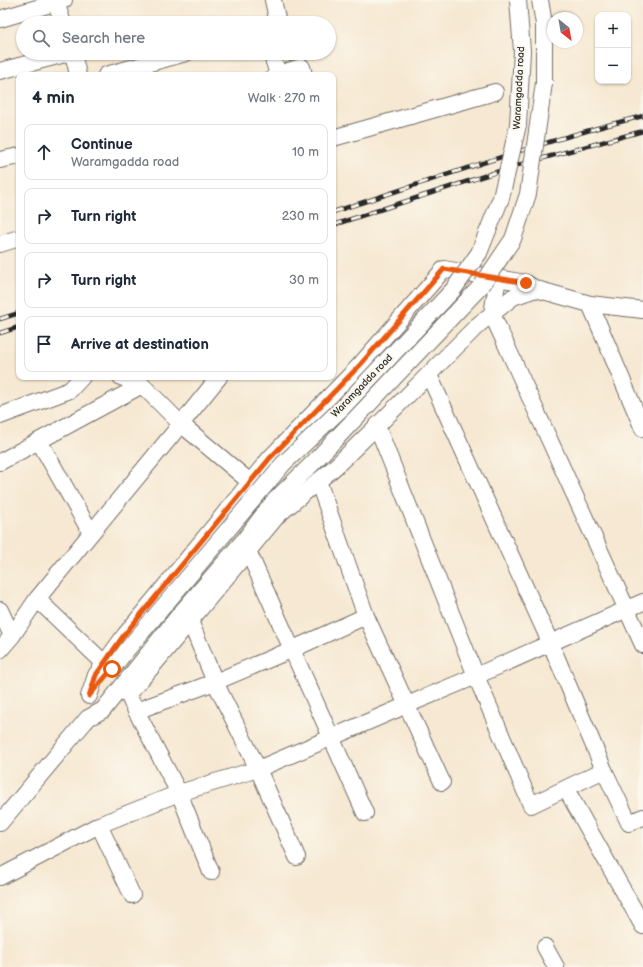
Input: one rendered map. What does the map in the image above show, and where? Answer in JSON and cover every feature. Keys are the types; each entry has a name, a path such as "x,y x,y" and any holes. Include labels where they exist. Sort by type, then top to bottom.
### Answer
{"street":[{"path":"273,0 276,16"},
{"name":"Waramgadda road","path":"88,718 89,696 108,666 125,652 282,464 342,408 453,290 479,253 501,198 518,125 522,51 518,0"},
{"path":"103,710 180,614 245,539 273,502 312,464 482,286 513,240 528,194 544,83 544,24 540,0"},
{"path":"0,19 59,1 62,16"},
{"path":"0,71 42,60"},
{"path":"75,60 77,72"},
{"path":"117,72 161,60"},
{"path":"273,60 275,72"},
{"path":"286,72 302,67 303,72"},
{"path":"336,137 495,92"},
{"path":"0,160 16,157"},
{"path":"0,244 16,239"},
{"path":"37,599 108,666 124,635 270,458 360,365 444,269 526,283 536,289 590,304 643,310"},
{"path":"498,278 492,314 643,645"},
{"path":"0,823 88,718 127,695 278,515 378,426 478,325 513,297 536,289"},
{"path":"590,304 643,429"},
{"path":"429,375 550,642 604,770 629,823 643,817"},
{"path":"0,416 70,390 79,380"},
{"path":"129,380 142,385 181,424 250,482"},
{"path":"0,650 12,636 37,599 217,380"},
{"path":"0,462 142,385"},
{"path":"378,426 476,676 531,805 604,770"},
{"path":"39,441 91,533"},
{"path":"318,481 366,616 442,782"},
{"path":"248,551 365,813"},
{"path":"0,877 99,825 179,793 258,770 406,704 476,676 643,602"},
{"path":"0,610 12,636"},
{"path":"136,711 215,682 293,650 366,616"},
{"path":"190,621 215,682 258,770 297,857"},
{"path":"127,695 179,793 211,872"},
{"path":"566,788 643,926"},
{"path":"99,825 132,895"},
{"path":"545,947 556,967"}],"railway":[{"path":"336,211 487,161 565,137 643,116"},
{"path":"336,224 518,165 643,131"},
{"path":"0,319 16,314"},
{"path":"0,333 16,328"}],"route":[{"path":"112,669 89,696 96,675 124,635 270,458 360,365 444,269 526,283"}]}
